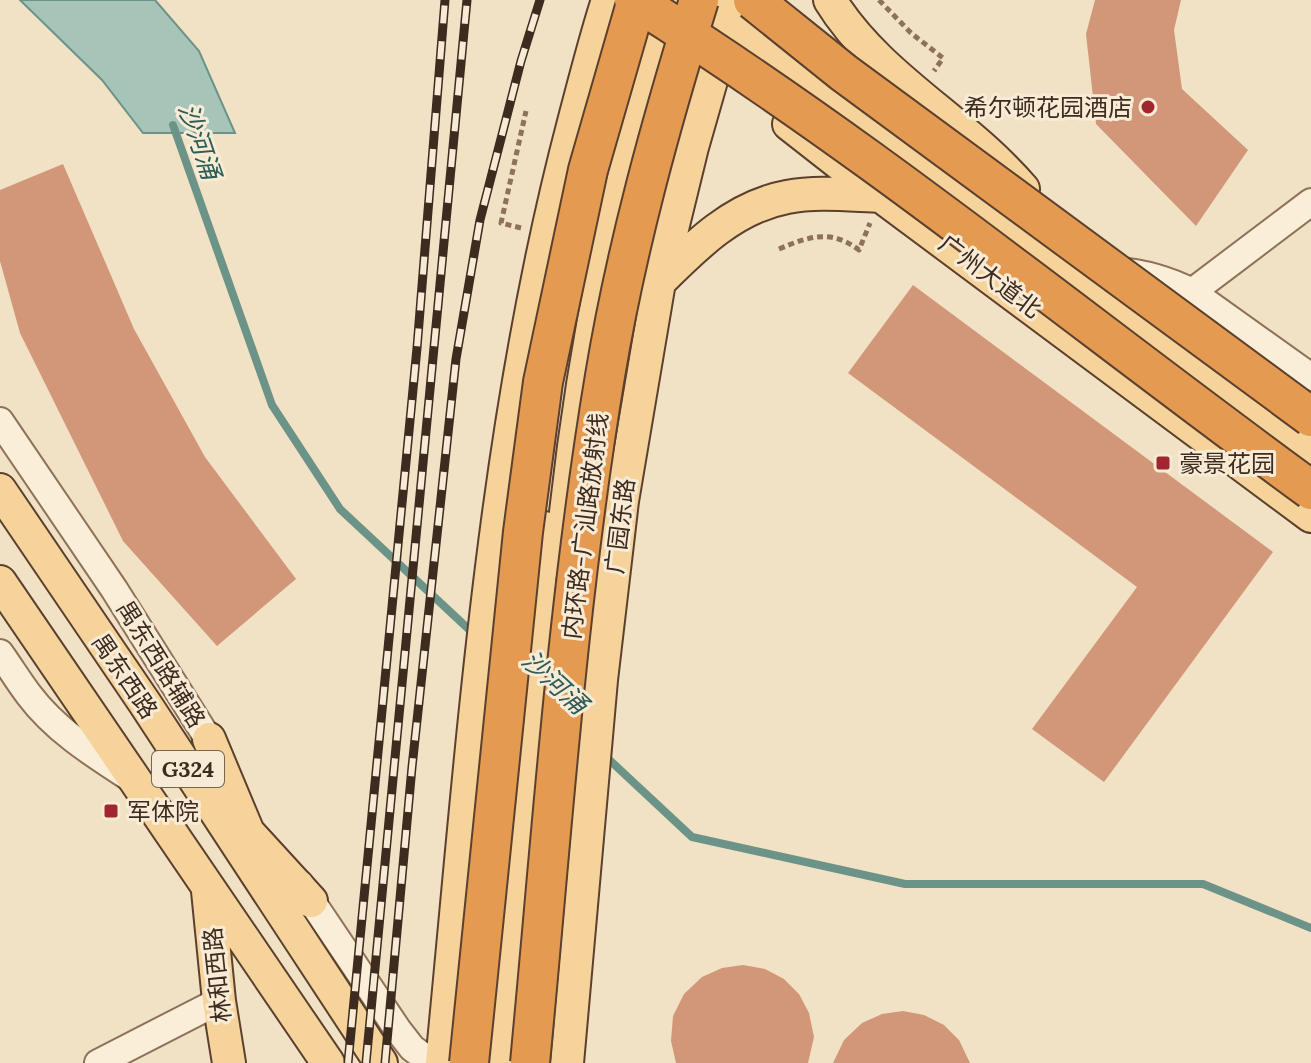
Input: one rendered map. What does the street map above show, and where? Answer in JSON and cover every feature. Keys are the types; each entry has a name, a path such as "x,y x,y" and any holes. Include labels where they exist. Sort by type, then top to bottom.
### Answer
{"highway":[{"path":"469,1063 523,532 543,382 588,170 689,12 844,73 1311,417"},
{"name":"广州大道北","path":"689,12 773,92 1311,490"},
{"name":"内环路-广汕路放射线","path":"530,1063 578,570 605,374 635,230 689,12"}],"main road":[{"path":"442,1063 500,500 527,333 561,170 593,45 608,0"},
{"path":"830,0 848,29 879,61 1012,176 1035,203 1067,268"},
{"path":"497,1063 523,866 541,673 589,339 623,175 689,12 1067,268 1311,449"},
{"name":"广州大道北","path":"689,12 881,196 1311,516"},
{"name":"广园东路","path":"567,1063 601,680 622,501 659,282 689,12"},
{"path":"659,282 701,240 751,208 788,197 881,196"},
{"name":"禺东西路","path":"0,490 179,756 298,909 381,1063"},
{"name":"禺东西路","path":"0,582 328,1063"},
{"path":"48,651 89,622"},
{"path":"81,700 121,669"},
{"path":"209,739 248,833"},
{"path":"179,756 248,833 298,909"},
{"path":"518,1063 523,866"},
{"name":"林和西路","path":"208,887 219,1001 229,1063"}],"street":[{"path":"1192,292 1311,202"},
{"path":"1067,268 1138,273 1172,282 1192,292 1311,377"},
{"name":"禺东西路辅路","path":"0,421 114,589 209,739 298,909 412,1048 432,1063"},
{"path":"0,653 30,697 53,720 85,750 137,782"},
{"path":"98,1063 219,1001"}],"path":[{"path":"879,0 911,33 943,58"},
{"path":"501,223 526,111"},
{"path":"779,249 813,237 832,236 844,239 859,250"}],"shaded area":[{"path":"20,0 155,0 199,51 235,133 143,133 102,80"}],"building":[{"name":"希尔顿花园酒店","path":"1095,0 1181,0 1174,30 1182,89 1248,150 1196,226 1096,124 1086,34"},
{"path":"63,164 134,329 205,457 296,579 217,646 123,541 20,333 0,261 0,190"},
{"path":"913,285 1273,552 1104,782 1032,729 1137,587 848,373"},
{"path":"743,965 765,969 784,979 799,994 809,1013 814,1037 808,1063 676,1063 671,1041 673,1016 684,994 702,977 722,968"},
{"path":"903,1011 924,1015 944,1025 959,1040 970,1063 833,1063 844,1040 862,1023 882,1014"}],"waterway":[{"name":"沙河涌","path":"173,125 272,405 340,509 475,635"},
{"name":"沙河涌","path":"602,753 692,837 905,884 1203,884 1311,928"}],"railway":[{"path":"348,1063 417,348 445,0"},
{"path":"366,1063 467,0"},
{"path":"385,1063 412,767 456,359 480,220 540,0"}],"place":[{"name":"希尔顿花园酒店","path":"1148,107"},
{"name":"豪景花园","path":"1163,463"},
{"name":"军体院","path":"111,811"}]}
